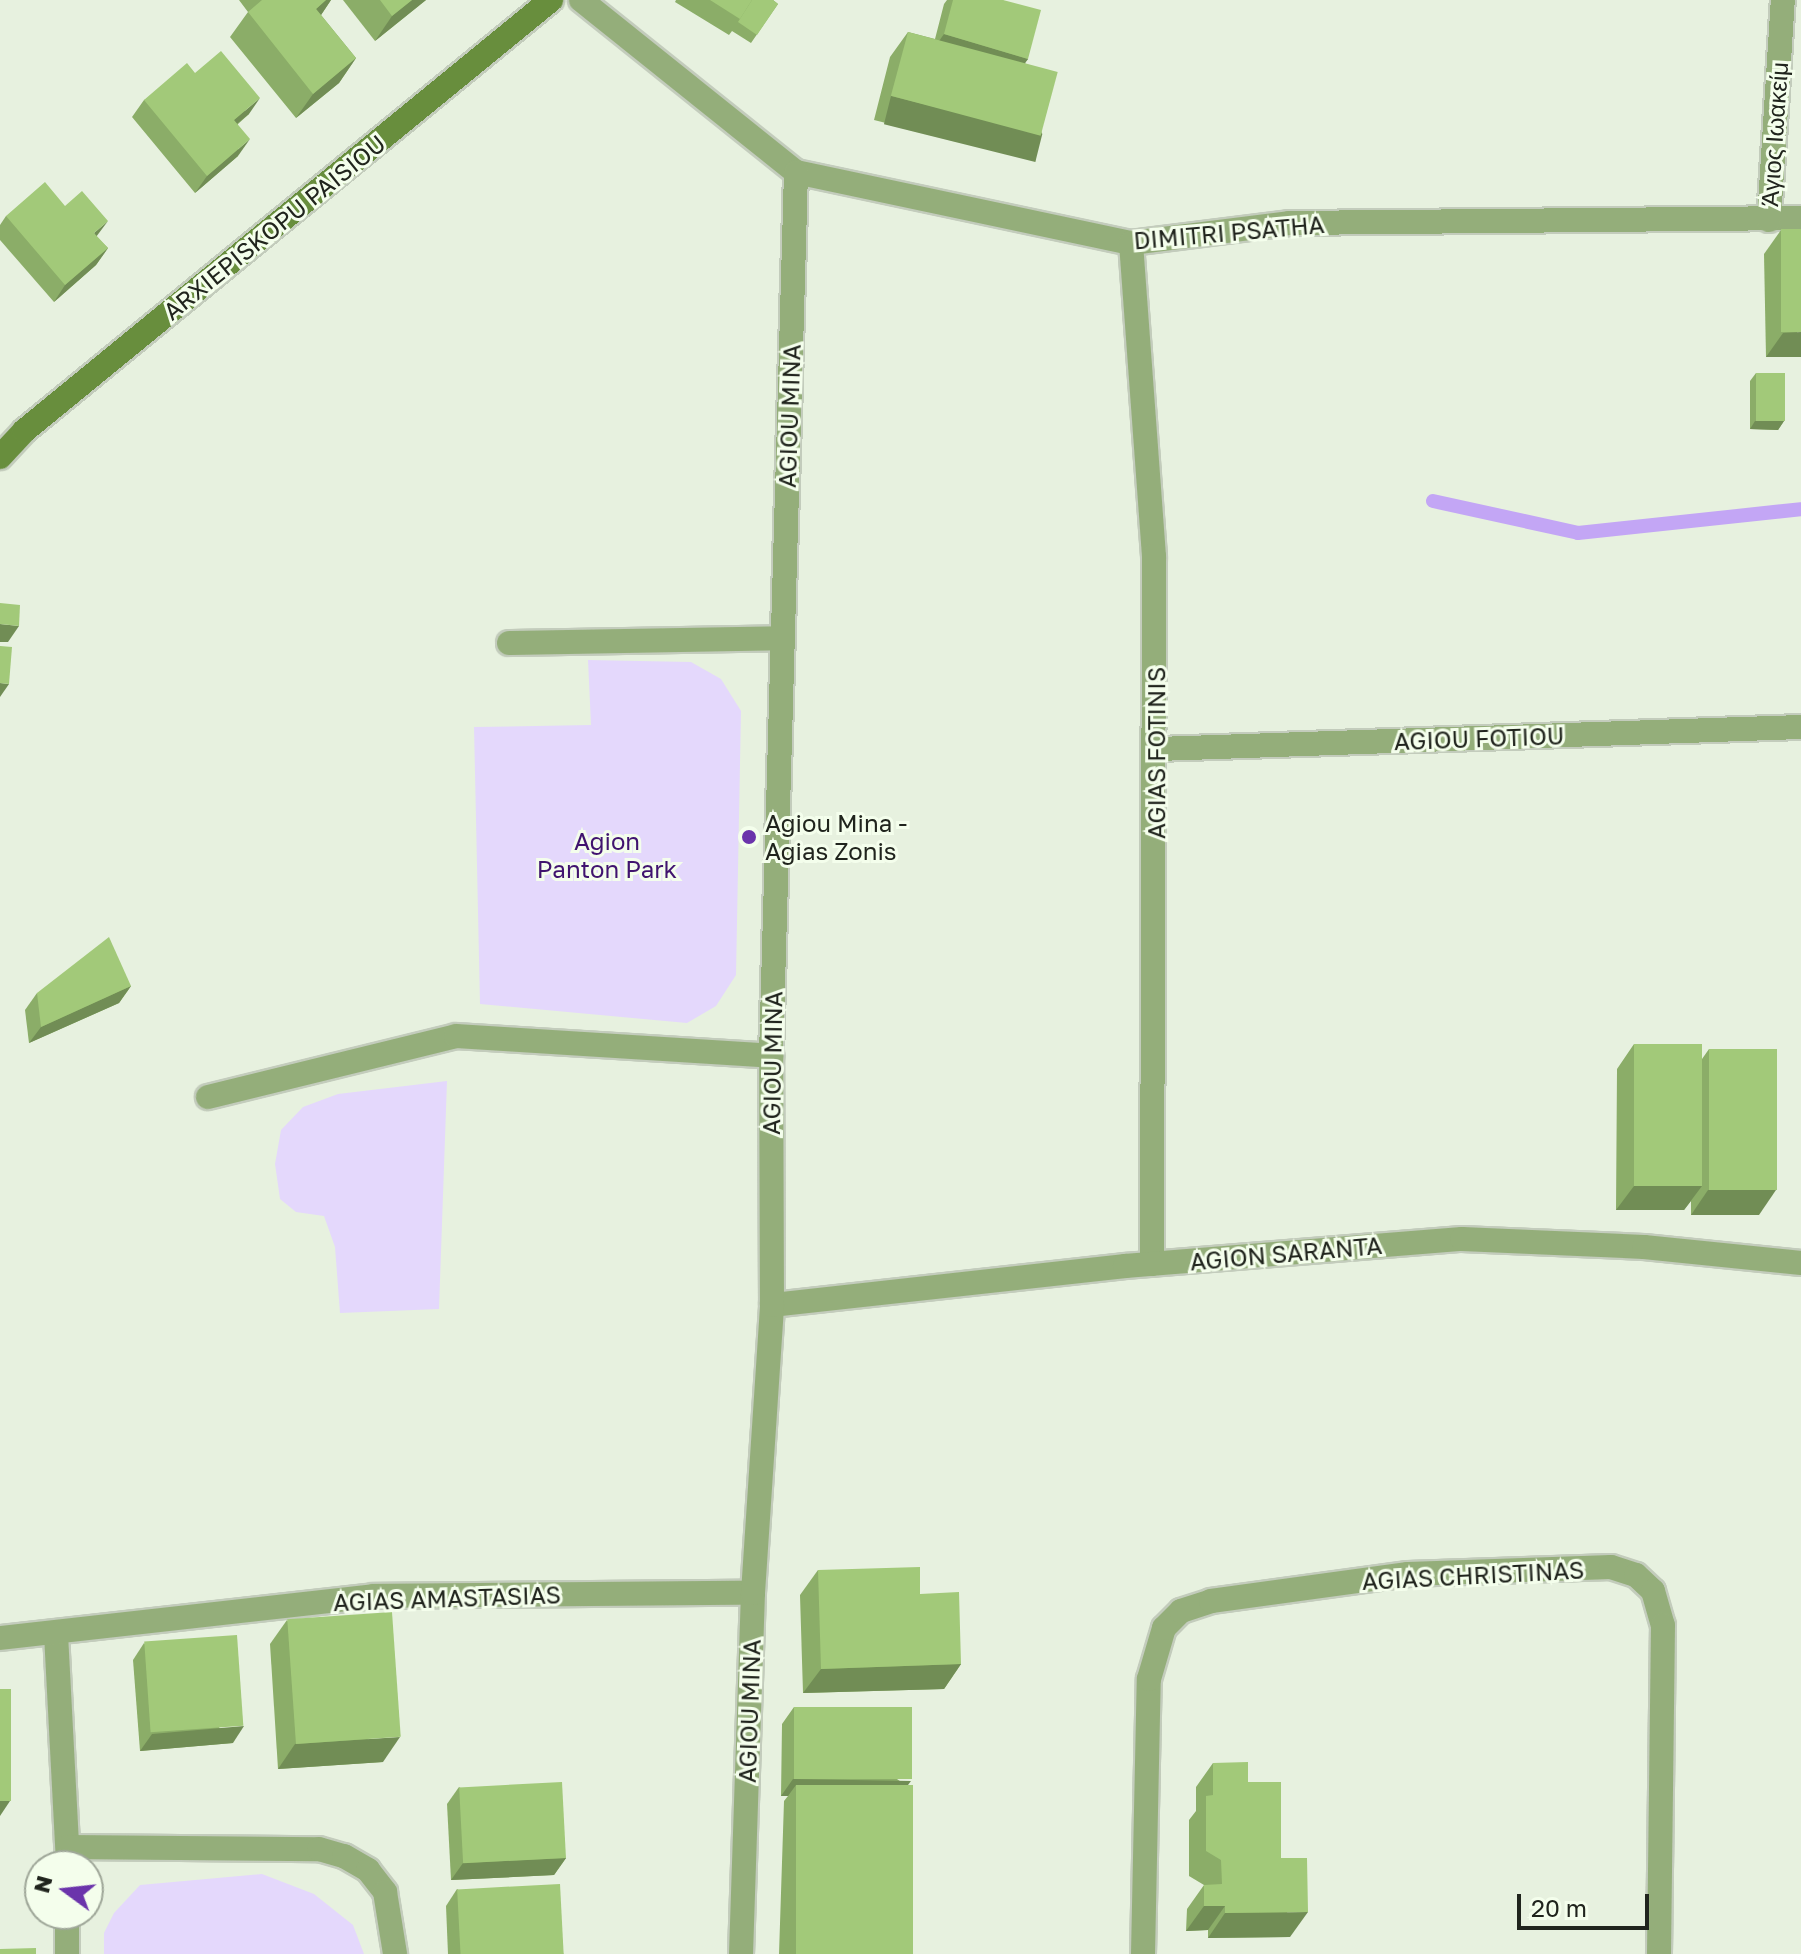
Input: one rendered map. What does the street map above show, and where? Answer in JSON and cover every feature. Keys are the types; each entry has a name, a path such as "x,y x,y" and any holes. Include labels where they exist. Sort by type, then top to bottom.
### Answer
{"street":[{"name":"ARXIEPISKOPU PAISIOU","path":"0,457 24,431 551,0"},
{"name":"DIMITRI PSATHA","path":"581,0 796,172 1131,243 1289,223 1801,218"},
{"name":"Άγιος Ιωακείμ","path":"1769,220 1783,0"},
{"name":"AGIOU MINA","path":"741,1954 753,1593 772,1305 771,1056 796,172"},
{"name":"AGIAS FOTINIS","path":"1131,243 1154,556 1158,749 1152,1264"},
{"path":"509,643 783,638"},
{"name":"AGIOU FOTIOU","path":"1158,749 1801,727"},
{"path":"208,1097 456,1036 771,1056"},
{"name":"AGION SARANTA","path":"772,1305 1152,1264 1462,1239 1644,1247 1801,1263"},
{"name":"AGIAS CHRISTINAS","path":"1143,1954 1149,1679 1164,1628 1181,1611 1211,1601 1408,1574 1611,1567 1636,1575 1653,1591 1663,1625 1659,1954"},
{"name":"AGIAS AMASTASIAS","path":"0,1638 373,1596 753,1593"},
{"path":"56,1634 68,1850"},
{"path":"104,1856 319,1849 344,1856 368,1870 385,1892 395,1954"},
{"path":"67,1930 67,1954"}],"green space":[{"name":"Agion Panton Park","path":"588,660 691,662 721,679 741,711 736,975 716,1006 687,1023 480,1004 474,727 591,725"},
{"path":"447,1081 439,1309 340,1313 335,1247 324,1216 296,1212 280,1199 275,1164 281,1130 303,1107 338,1094"},
{"path":"262,1874 314,1894 353,1925 364,1954 104,1954 104,1933 114,1913 140,1885"}],"building":[{"path":"262,0 326,0 316,9 356,58 313,94 248,12"},
{"path":"380,0 412,0 392,16"},
{"path":"710,0 752,0 740,19"},
{"path":"752,0 773,0 778,4 757,35 738,22"},
{"path":"953,0 1003,0 1041,10 1028,59 944,34"},
{"path":"908,32 1058,72 1041,136 891,96"},
{"path":"221,51 260,98 234,120 250,139 207,176 144,100 187,63 195,73"},
{"path":"45,182 65,206 82,191 108,221 94,233 108,248 65,285 6,216"},
{"path":"1781,229 1801,229 1801,332 1781,332"},
{"path":"1756,373 1785,373 1785,421 1756,421"},
{"path":"0,603 20,605 19,626 0,624"},
{"path":"0,646 12,647 9,684 0,683"},
{"path":"109,937 131,986 41,1027 37,993"},
{"path":"1634,1044 1702,1044 1702,1186 1634,1186"},
{"path":"1709,1049 1777,1049 1777,1190 1709,1190"},
{"path":"920,1567 920,1594 959,1592 961,1664 821,1669 818,1570"},
{"path":"392,1612 401,1737 296,1744 287,1619"},
{"path":"237,1635 243,1726 151,1732 144,1641"},
{"path":"0,1689 11,1689 11,1801 0,1801"},
{"path":"794,1707 912,1707 912,1779 794,1779"},
{"path":"1248,1762 1248,1782 1281,1782 1281,1858 1307,1858 1308,1912 1225,1913 1225,1906 1204,1906 1204,1885 1222,1884 1221,1860 1206,1851 1206,1796 1213,1795 1213,1763"},
{"path":"562,1782 566,1858 463,1863 459,1787"},
{"path":"796,1785 913,1785 913,1954 796,1954"},
{"path":"560,1884 564,1954 461,1954 457,1889"},
{"path":"36,1948 36,1954 0,1954 0,1949"}],"waterway":[{"path":"1433,501 1578,533 1801,509"}],"place":[{"name":"Agiou Mina - Agias Zonis","path":"749,837"}]}
